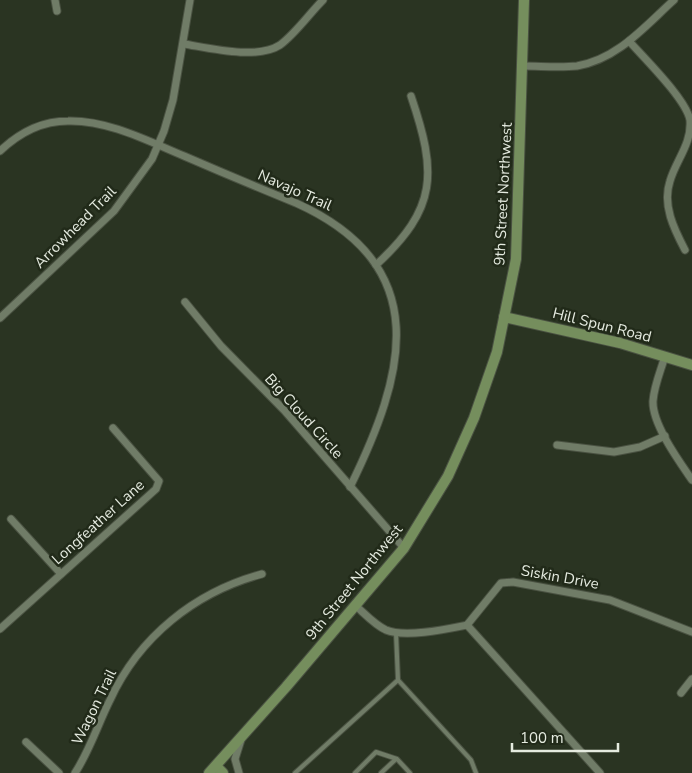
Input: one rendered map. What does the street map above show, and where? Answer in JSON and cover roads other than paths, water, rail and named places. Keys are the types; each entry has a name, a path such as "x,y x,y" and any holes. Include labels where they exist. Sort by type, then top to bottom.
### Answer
{"street":[{"path":"55,0 57,11"},
{"name":"Arrowhead Trail","path":"0,318 114,211 139,179 158,146 169,118 184,44 190,0"},
{"path":"184,44 243,52 272,49 287,39 323,0"},
{"name":"9th Street Northwest","path":"216,771 243,736 404,548 430,508 458,454 492,369 513,279 518,233 524,0"},
{"path":"523,66 578,66 604,57 629,41 674,0"},
{"path":"629,41 684,106 692,129 684,152 670,181 667,197 673,226 685,250"},
{"path":"376,265 410,230 425,198 429,184 426,142 411,96"},
{"name":"Navajo Trail","path":"0,151 19,135 46,124 67,120 103,125 158,146 319,214 349,234 376,265 388,291 394,313 397,356 384,408 350,487"},
{"name":"Big Cloud Circle","path":"185,302 221,346 284,410 404,548"},
{"name":"Hill Spun Road","path":"504,317 620,343 692,366"},
{"path":"665,356 653,403 655,414 665,436 692,480"},
{"name":"Longfeather Lane","path":"0,629 156,489 159,481 112,428"},
{"path":"557,445 614,452 640,447 665,436"},
{"path":"11,519 61,574"},
{"name":"Wagon Trail","path":"76,773 120,680 149,641 170,621 200,600 217,590 262,574"},
{"name":"Siskin Drive","path":"467,625 501,583 513,582 610,600 692,632"},
{"path":"356,606 380,627 396,633 467,625 600,773"},
{"path":"681,693 692,679"},
{"path":"239,773 235,759 243,736"},
{"path":"26,742 59,773"}],"lane":[{"path":"396,633 398,680 471,760 476,773"},
{"path":"295,773 398,680"},
{"path":"355,773 376,752 396,759 410,773"},
{"path":"381,773 396,759"}]}
